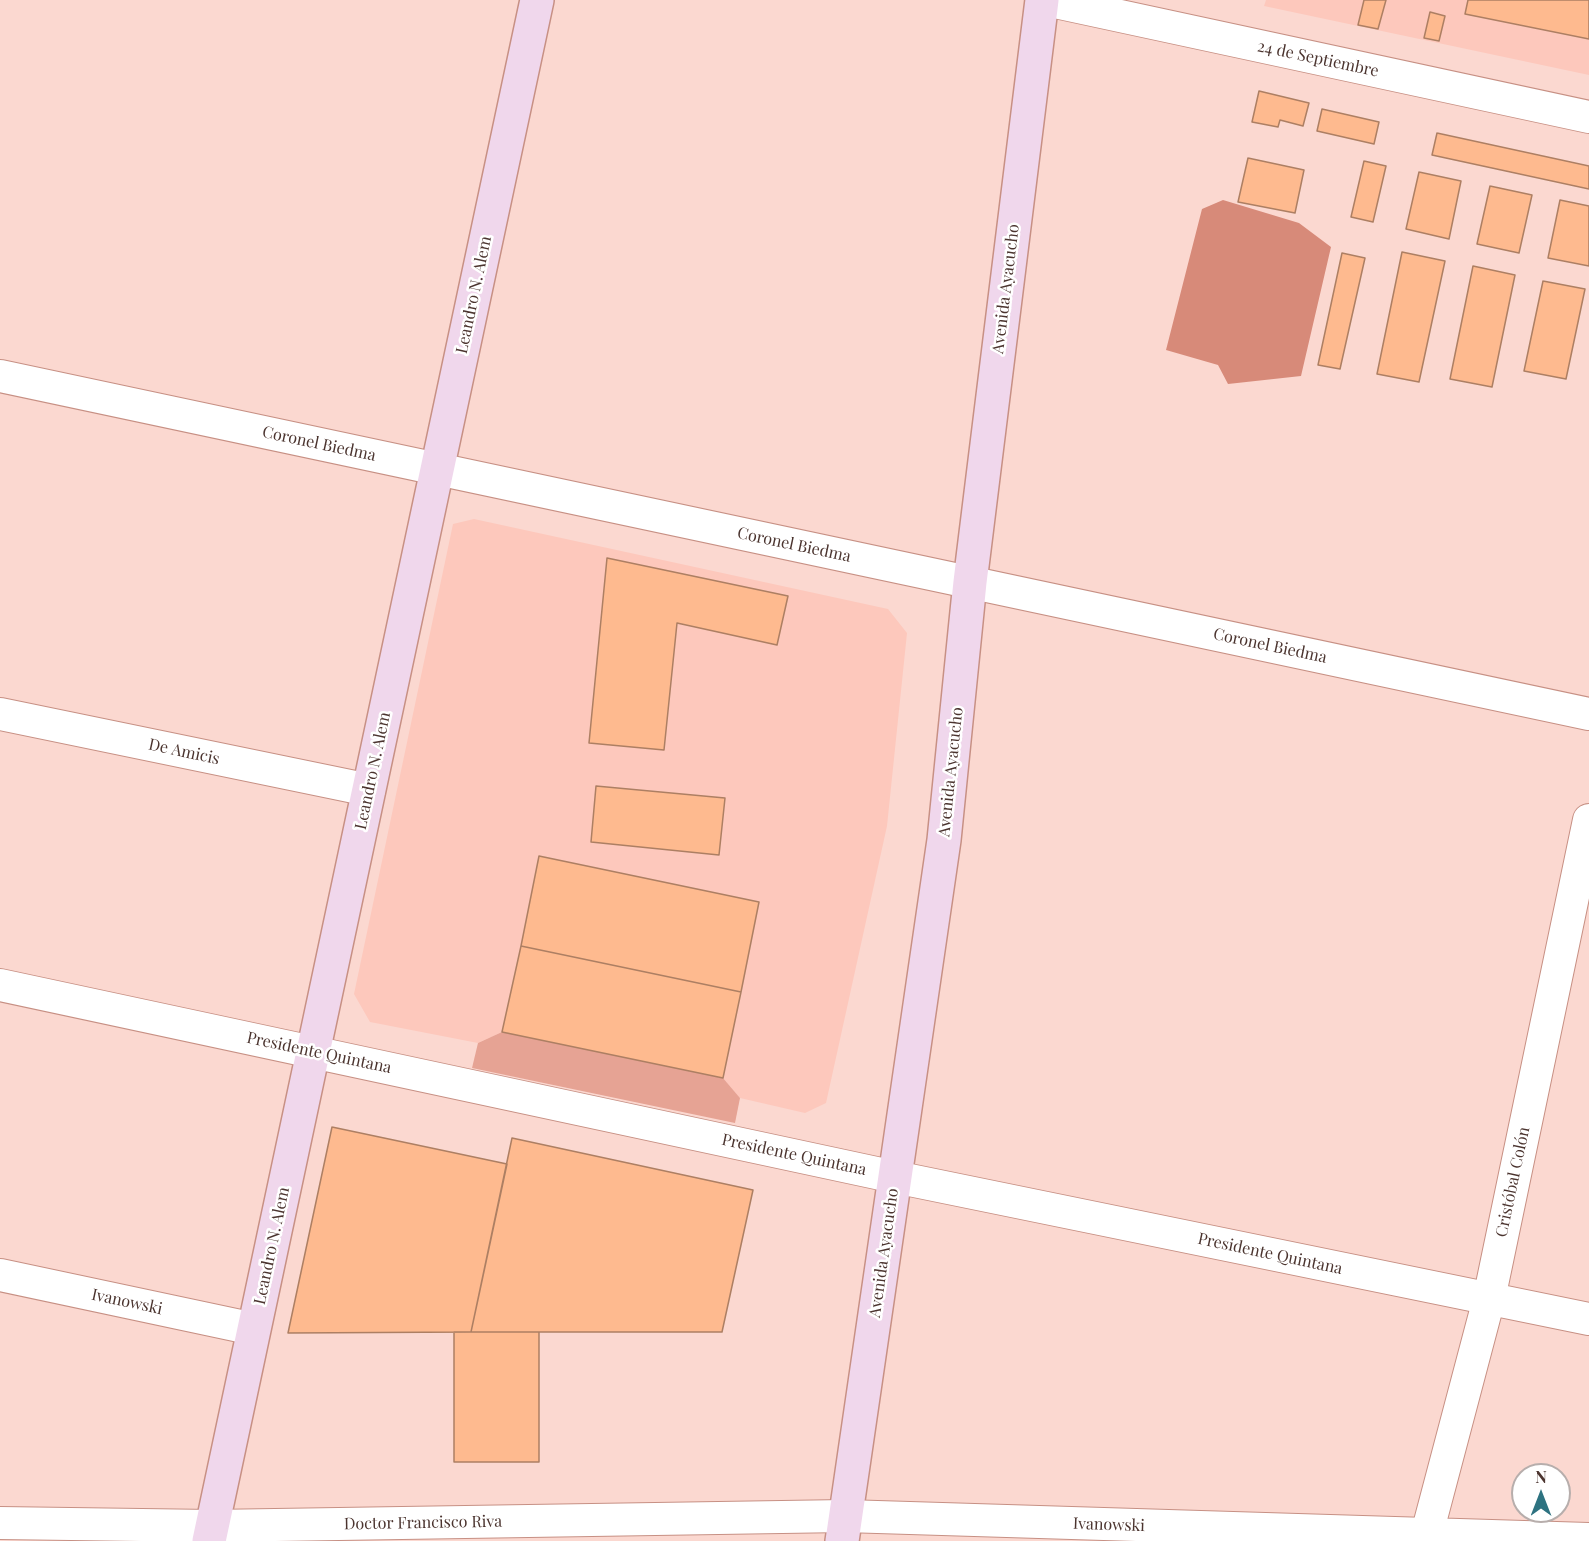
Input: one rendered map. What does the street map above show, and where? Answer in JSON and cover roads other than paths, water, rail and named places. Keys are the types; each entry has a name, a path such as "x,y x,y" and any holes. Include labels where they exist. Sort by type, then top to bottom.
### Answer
{"main road":[{"name":"Leandro N. Alem","path":"211,1533 537,0"},
{"name":"Avenida Ayacucho","path":"844,1529 944,840 970,582 1044,0"}],"street":[{"name":"24 de Septiembre","path":"1044,0 1589,117"},
{"name":"Coronel Biedma","path":"0,376 1589,714"},
{"name":"De Amicis","path":"0,714 369,790"},
{"name":"Cristóbal Colón","path":"1426,1538 1489,1299 1589,820"},
{"name":"Presidente Quintana","path":"0,985 896,1176 1589,1319"},
{"name":"Ivanowski","path":"0,1275 254,1329"},
{"name":"Doctor Francisco Riva","path":"0,1523 211,1533 844,1529"},
{"name":"Ivanowski","path":"844,1529 1589,1539"}]}
